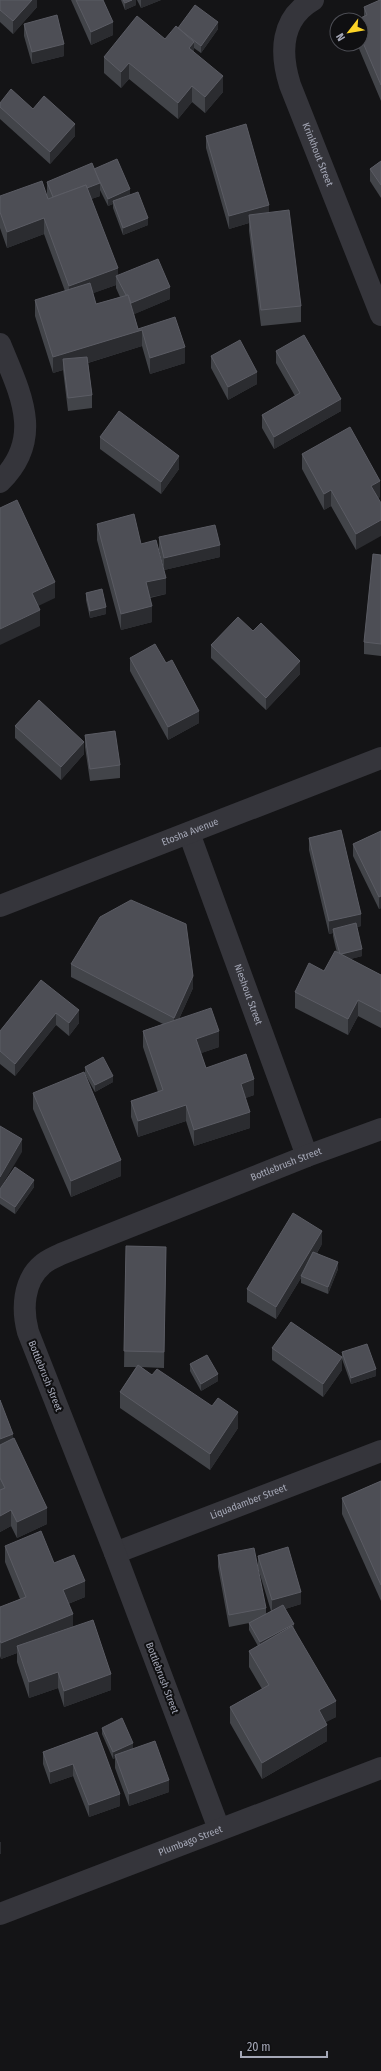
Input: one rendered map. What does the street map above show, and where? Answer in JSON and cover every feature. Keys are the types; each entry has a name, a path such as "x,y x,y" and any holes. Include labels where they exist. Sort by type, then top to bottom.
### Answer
{"street":[{"name":"Krinkhout Street","path":"313,0 297,12 288,25 284,38 284,67 381,315"},
{"path":"0,344 20,394 26,419 25,437 20,454 8,474 0,482"},
{"name":"Etosha Avenue","path":"0,906 381,758"},
{"name":"Nieshout Street","path":"189,833 307,1156"},
{"name":"Bottlebrush Street","path":"219,1829 115,1552 28,1332 24,1306 32,1276 42,1264 61,1254 307,1156 381,1129"},
{"name":"Liquadamber Street","path":"115,1552 381,1451"},
{"name":"Plumbago Street","path":"0,1914 381,1768"}],"building":[{"path":"0,0 32,0 13,21 0,10"},
{"path":"76,0 103,0 113,22 91,32"},
{"path":"123,0 132,0 125,3"},
{"path":"381,0 381,85 367,52 369,52 369,12 366,12 364,7"},
{"path":"195,5 218,22 201,46 178,28"},
{"path":"57,15 64,44 32,52 24,24"},
{"path":"137,16 165,39 176,26 194,42 189,48 223,76 205,97 192,86 178,103 129,63 121,72 104,57"},
{"path":"11,89 33,109 44,96 75,124 50,152 0,107 0,103"},
{"path":"246,124 269,205 229,216 206,136"},
{"path":"117,159 130,189 108,199 94,169"},
{"path":"381,161 381,185 370,169"},
{"path":"92,163 100,183 87,188 86,185 53,197 47,182"},
{"path":"42,181 48,199 86,185 118,268 69,286 44,218 7,232 0,212 0,196"},
{"path":"138,192 148,218 123,228 113,201"},
{"path":"289,210 301,306 261,310 249,215"},
{"path":"158,259 170,287 131,303 128,295 126,295 116,276"},
{"path":"90,283 96,304 128,295 138,329 175,317 185,347 150,358 142,330 53,357 35,300"},
{"path":"304,335 341,399 274,437 262,415 300,393 276,351"},
{"path":"240,340 257,372 228,387 211,356"},
{"path":"87,357 92,395 68,398 63,359"},
{"path":"119,411 179,456 161,482 100,437"},
{"path":"350,427 380,481 371,486 381,503 381,520 356,534 331,490 324,494 302,454"},
{"path":"17,500 55,582 32,593 40,610 0,629 0,508"},
{"path":"134,514 141,544 156,540 166,578 146,582 152,606 121,614 97,524"},
{"path":"215,525 220,545 164,558 159,537"},
{"path":"373,554 381,555 381,644 364,642"},
{"path":"102,589 106,607 90,611 86,593"},
{"path":"238,617 253,631 261,623 300,661 266,698 211,645"},
{"path":"155,644 166,663 172,660 199,711 168,727 130,658"},
{"path":"39,700 84,742 61,767 15,726"},
{"path":"115,731 120,765 90,769 85,735"},
{"path":"341,830 361,914 329,921 309,838"},
{"path":"381,831 381,896 379,897 353,844"},
{"path":"131,900 186,924 193,976 174,1018 71,964 100,917"},
{"path":"356,923 362,949 340,954 333,929"},
{"path":"335,951 381,975 381,1012 358,1000 348,1019 295,992 309,963 324,971"},
{"path":"41,980 79,1010 69,1023 56,1013 15,1064 0,1051 0,1031"},
{"path":"211,1008 219,1031 196,1039 206,1068 246,1054 254,1079 241,1084 250,1112 194,1130 186,1105 138,1121 131,1101 163,1090 143,1031"},
{"path":"103,1057 113,1076 95,1085 85,1067"},
{"path":"84,1072 121,1160 71,1181 33,1093"},
{"path":"0,1126 22,1139 0,1177"},
{"path":"15,1167 34,1180 15,1207 0,1197 0,1189"},
{"path":"293,1213 322,1231 276,1307 247,1289"},
{"path":"126,1246 166,1247 164,1352 124,1351"},
{"path":"313,1252 338,1262 328,1287 301,1276"},
{"path":"291,1322 342,1357 323,1384 272,1348"},
{"path":"367,1344 376,1369 351,1378 342,1352"},
{"path":"207,1355 218,1374 201,1384 190,1364"},
{"path":"138,1365 152,1375 157,1369 212,1406 218,1398 238,1412 210,1454 120,1392"},
{"path":"0,1400 13,1434 0,1439"},
{"path":"14,1438 47,1508 17,1522 11,1510 0,1516 0,1490 5,1488 0,1478 0,1445"},
{"path":"381,1481 381,1585 342,1498"},
{"path":"41,1531 54,1563 74,1555 85,1581 63,1590 73,1614 1,1643 0,1607 26,1597 5,1546"},
{"path":"288,1547 301,1592 272,1600 258,1556"},
{"path":"254,1548 266,1608 229,1615 218,1555"},
{"path":"283,1605 294,1624 260,1642 249,1623"},
{"path":"93,1620 111,1674 64,1691 58,1672 29,1682 17,1646"},
{"path":"292,1626 336,1701 319,1710 327,1725 262,1763 230,1707 269,1685 249,1651"},
{"path":"122,1718 133,1743 113,1752 102,1728"},
{"path":"97,1732 120,1794 89,1805 73,1764 50,1772 43,1752"},
{"path":"155,1741 169,1780 129,1794 115,1755"}]}
